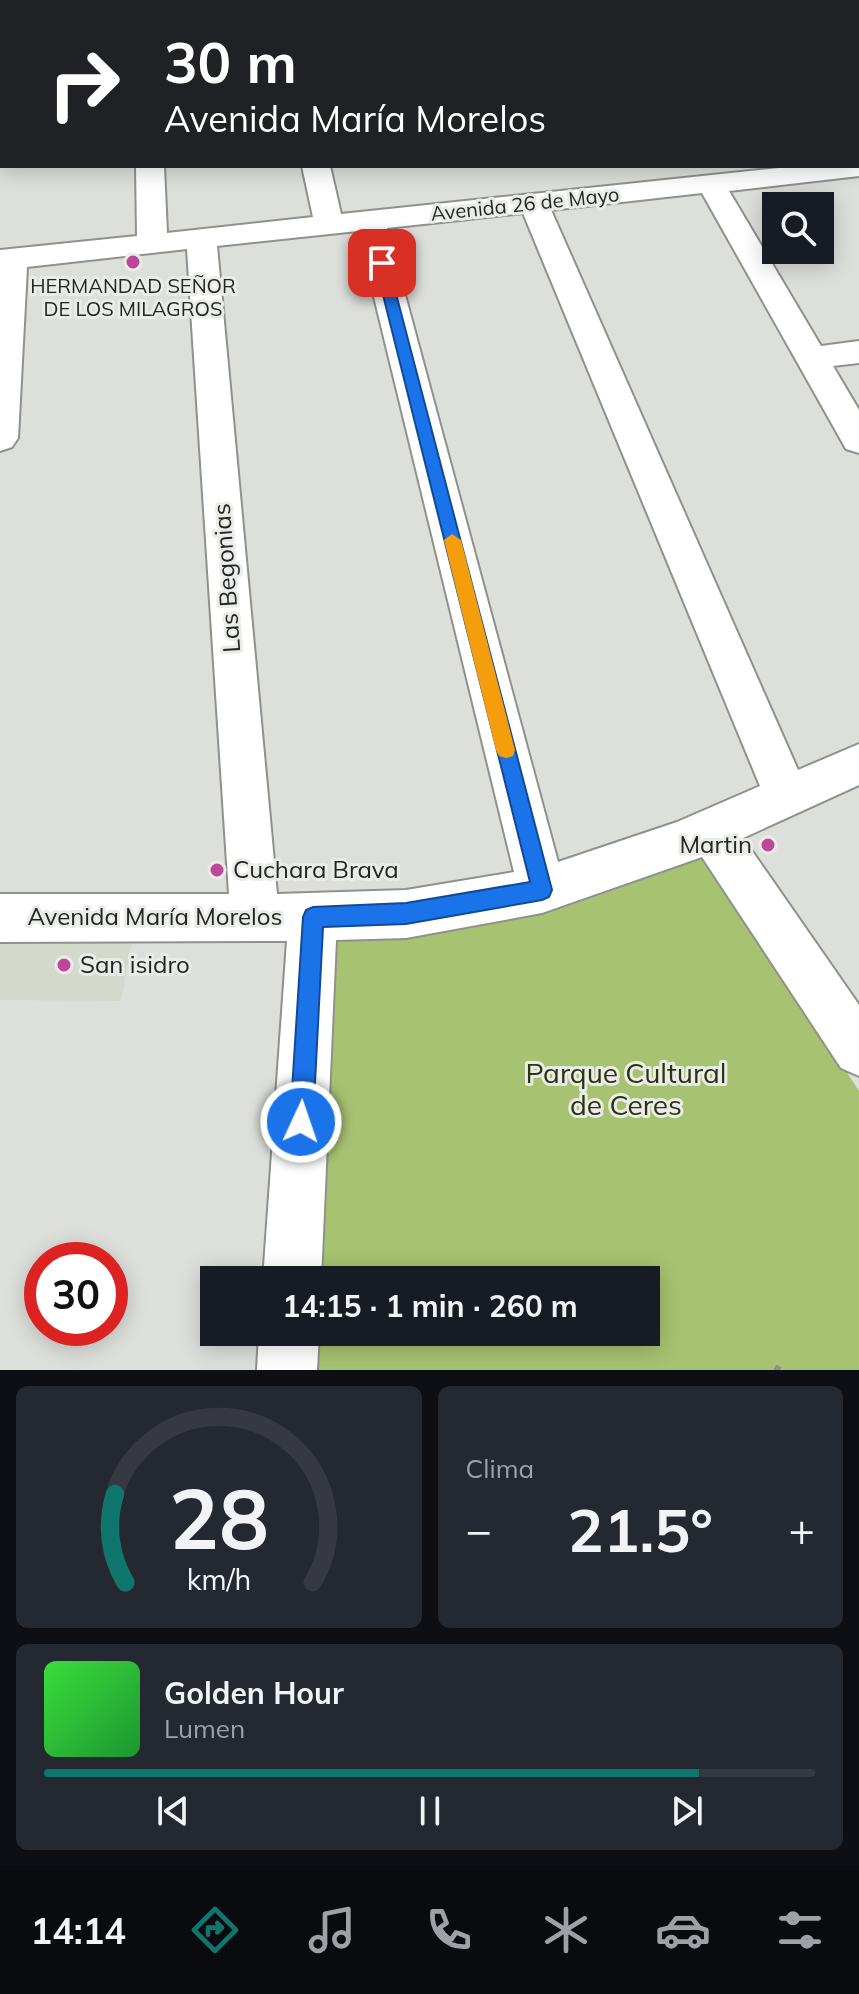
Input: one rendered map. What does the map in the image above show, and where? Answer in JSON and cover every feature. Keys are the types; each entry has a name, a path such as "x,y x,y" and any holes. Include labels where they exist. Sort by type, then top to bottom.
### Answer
{"street":[{"path":"150,168 152,244"},
{"path":"316,168 329,225"},
{"name":"Avenida 26 de Mayo","path":"6,259 329,225 372,227 533,203 859,168"},
{"path":"711,185 859,440"},
{"path":"533,203 787,797"},
{"path":"372,227 542,890"},
{"name":"Las Begonias","path":"201,238 255,918"},
{"path":"0,438 6,259"},
{"path":"811,358 859,352"},
{"name":"Avenida María Morelos","path":"0,918 255,918 406,914 542,890 711,831 859,764"},
{"path":"711,831 859,1050"},
{"path":"293,1266 313,917"},
{"path":"287,1370 288,1346"}],"shaded area":[{"name":"San isidro","path":"0,925 134,930 121,1001 0,1000"}],"green space":[{"name":"Parque Cultural de Ceres","path":"707,857 859,1091 859,1370 310,1370 311,1346 660,1346 660,1266 315,1266 328,935 404,934 548,913"}],"slow traffic":[{"path":"452,540 506,750"}],"place":[{"name":"HERMANDAD SEÑOR DE LOS MILAGROS","path":"133,262"},
{"name":"Martin","path":"768,845"},
{"name":"Cuchara Brava","path":"217,870"},
{"name":"San isidro","path":"64,965"}],"route":[{"path":"301,1122 313,917 406,914 542,890 382,263"}]}
